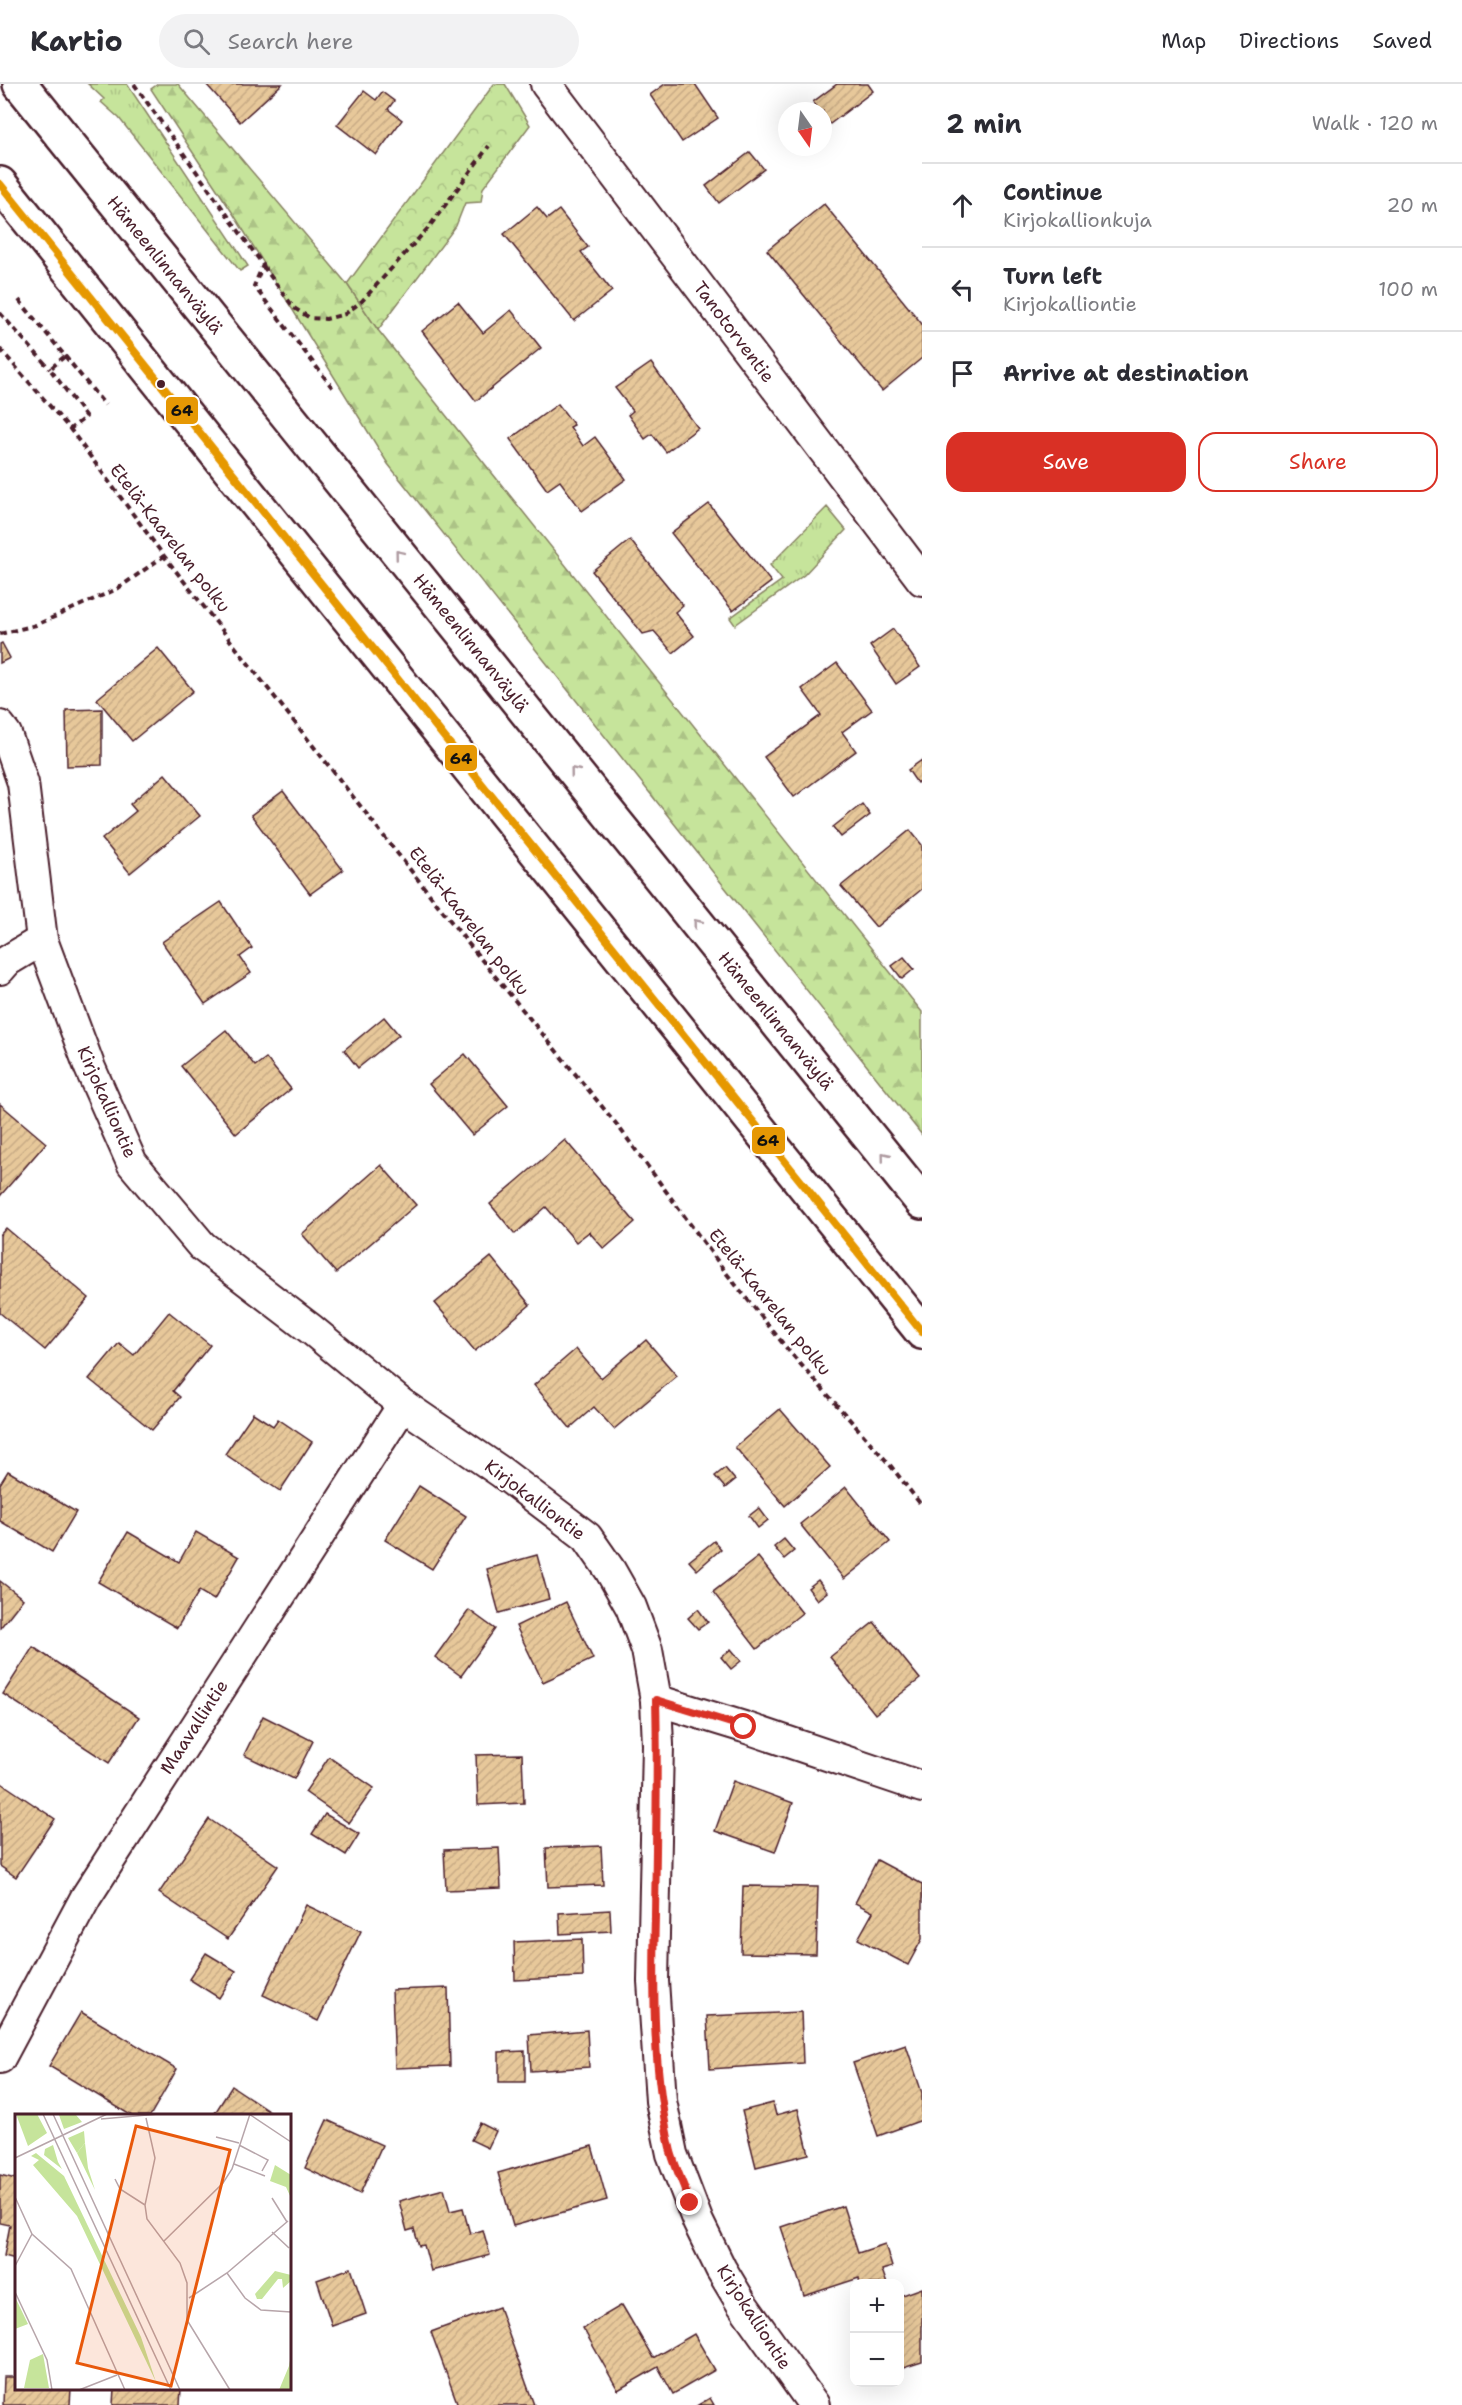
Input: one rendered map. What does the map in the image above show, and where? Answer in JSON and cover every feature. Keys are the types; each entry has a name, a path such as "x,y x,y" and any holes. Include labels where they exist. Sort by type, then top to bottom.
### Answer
{"highway":[{"name":"Hämeenlinnanväylä","path":"20,84 922,1202"},
{"path":"0,184 922,1332"}],"street":[{"name":"Tanotorventie","path":"546,84 922,580"},
{"name":"Kirjokalliontie","path":"0,726 6,734 23,783 42,940 90,1068 132,1163 202,1246 312,1330 403,1405 501,1472 587,1537 610,1570 631,1607 647,1650 656,1700 658,1745 653,1981 661,2101 672,2154 698,2222 721,2269 741,2304 814,2405"},
{"path":"0,969 7,961 42,940"},
{"name":"Maavallintie","path":"0,2058 86,1898 403,1405"},
{"path":"656,1700 922,1787"}],"path":[{"path":"134,84 294,308 310,318 326,319 345,314 362,301 429,227 489,146"},
{"path":"262,265 254,286 335,391"},
{"path":"19,300 105,405"},
{"path":"0,313 50,369 86,417 70,429"},
{"name":"Etelä-Kaarelan polku","path":"0,349 70,429 164,556 467,942 618,1126 727,1274 789,1351 890,1465 922,1506"},
{"path":"50,369 65,356"},
{"path":"0,634 36,625 117,589 164,556"}],"green space":[{"path":"88,84 127,84 248,266 240,271 119,118 101,102 104,99"},
{"path":"158,84 178,84 347,284 378,330 922,1012 922,1135 388,464 234,215 151,89"},
{"path":"494,84 505,84 530,125 483,188 481,202 465,203 456,226 378,330 347,284"},
{"path":"827,507 846,530 804,575 735,625 730,618 782,580 770,565"}],"building":[{"path":"206,84 282,84 240,122"},
{"path":"665,84 695,84 718,118 682,142 650,95"},
{"path":"837,84 868,84 873,91 832,122 832,102 813,102"},
{"path":"364,91 376,100 382,92 394,101 388,109 402,120 376,155 337,125"},
{"path":"750,152 764,169 719,203 706,186"},
{"path":"824,204 922,324 922,358 882,391 767,250"},
{"path":"537,207 547,219 559,210 588,247 581,252 612,291 574,321 504,234"},
{"path":"458,302 483,333 511,310 541,348 476,401 422,331"},
{"path":"651,363 698,428 666,452 652,434 645,439 628,415 633,411 615,388"},
{"path":"558,404 574,425 570,427 583,446 595,437 626,479 582,511 560,481 547,490 510,439"},
{"path":"709,504 771,582 733,611 671,533"},
{"path":"630,540 683,605 675,612 694,636 673,653 654,631 643,634 592,571"},
{"path":"893,629 920,667 896,684 870,646"},
{"path":"2,643 10,658 0,663 0,644"},
{"path":"158,648 193,691 132,741 97,699"},
{"path":"837,663 872,710 842,732 856,751 794,797 764,757 821,715 802,689"},
{"path":"102,709 102,765 67,766 66,710"},
{"path":"922,760 922,780 917,783 908,770"},
{"path":"165,774 200,816 130,873 102,839 136,811 130,804"},
{"path":"283,791 343,870 310,894 251,815"},
{"path":"862,804 870,815 841,837 833,827"},
{"path":"910,830 922,845 922,889 876,927 841,886"},
{"path":"221,902 252,948 240,957 251,973 205,1004 162,942"},
{"path":"904,957 914,969 902,979 892,966"},
{"path":"384,1017 399,1035 358,1068 344,1050"},
{"path":"226,1030 255,1066 266,1058 291,1089 236,1134 181,1066"},
{"path":"465,1054 508,1106 472,1135 429,1084"},
{"path":"0,1104 46,1143 0,1196"},
{"path":"565,1140 635,1222 604,1249 589,1232 576,1242 546,1207 515,1234 490,1204"},
{"path":"381,1165 416,1205 336,1273 302,1234"},
{"path":"6,1228 89,1298 45,1350 0,1313 0,1235"},
{"path":"491,1257 530,1305 475,1351 435,1303"},
{"path":"169,1312 210,1345 173,1391 180,1397 152,1430 89,1379 119,1343 134,1355"},
{"path":"646,1340 677,1376 614,1429 594,1407 570,1428 534,1385 576,1349 601,1378"},
{"path":"780,1409 830,1467 785,1506 735,1447"},
{"path":"253,1413 273,1426 278,1419 312,1442 280,1491 225,1454"},
{"path":"725,1468 735,1480 725,1488 715,1476"},
{"path":"8,1471 76,1512 52,1552 0,1521 0,1484"},
{"path":"419,1486 466,1516 432,1569 385,1540"},
{"path":"846,1487 890,1542 844,1579 800,1524"},
{"path":"759,1508 768,1520 758,1528 749,1516"},
{"path":"128,1532 179,1562 196,1532 239,1557 214,1600 199,1591 177,1628 98,1582"},
{"path":"784,1539 794,1551 784,1559 774,1547"},
{"path":"714,1541 721,1549 697,1570 689,1561"},
{"path":"537,1555 549,1599 499,1613 487,1569"},
{"path":"758,1557 802,1613 757,1649 713,1592"},
{"path":"818,1580 827,1592 817,1600 808,1588"},
{"path":"0,1581 23,1599 0,1628"},
{"path":"566,1602 593,1659 543,1682 516,1626"},
{"path":"698,1609 708,1622 698,1629 688,1618"},
{"path":"469,1610 495,1629 461,1676 435,1657"},
{"path":"874,1622 920,1679 875,1714 830,1657"},
{"path":"33,1647 139,1717 109,1763 3,1694"},
{"path":"731,1649 741,1661 731,1669 721,1657"},
{"path":"263,1716 313,1741 294,1779 244,1755"},
{"path":"522,1754 524,1803 478,1805 476,1755"},
{"path":"329,1757 374,1788 349,1823 305,1792"},
{"path":"733,1781 793,1803 775,1852 715,1831"},
{"path":"0,1782 55,1819 16,1877 0,1866"},
{"path":"325,1814 359,1834 346,1855 312,1834"},
{"path":"209,1819 278,1866 228,1939 159,1893"},
{"path":"601,1846 603,1885 548,1887 546,1848"},
{"path":"499,1848 501,1888 446,1890 444,1850"},
{"path":"877,1860 922,1884 922,1939 908,1965 858,1939 873,1912 855,1903"},
{"path":"743,1886 818,1887 816,1954 741,1953"},
{"path":"306,1905 361,1931 318,2021 263,1995"},
{"path":"610,1910 611,1931 560,1934 559,1913"},
{"path":"582,1939 583,1977 515,1980 514,1942"},
{"path":"206,1953 236,1971 219,1998 189,1979"},
{"path":"448,1988 450,2066 395,2068 392,1990"},
{"path":"81,2012 177,2069 151,2114 129,2114 49,2066"},
{"path":"801,2012 803,2063 710,2069 707,2016"},
{"path":"587,2030 589,2067 531,2071 529,2035"},
{"path":"906,2045 922,2093 922,2120 878,2136 853,2063"},
{"path":"525,2051 525,2082 499,2082 499,2052"},
{"path":"232,2086 274,2114 214,2114"},
{"path":"773,2103 776,2115 798,2109 809,2154 756,2167 742,2111"},
{"path":"327,2120 382,2145 360,2194 305,2168"},
{"path":"480,2123 496,2131 488,2148 471,2140"},
{"path":"592,2146 607,2200 513,2226 498,2173"},
{"path":"0,2175 15,2179 15,2259 4,2256 10,2225 0,2223"},
{"path":"444,2189 450,2211 463,2208 470,2234 483,2230 490,2255 431,2271 424,2245 419,2246 414,2229 407,2231 399,2201"},
{"path":"843,2206 858,2253 885,2244 892,2267 882,2270 885,2279 850,2279 850,2281 804,2296 781,2227"},
{"path":"351,2268 366,2314 332,2326 317,2280"},
{"path":"922,2288 922,2362 904,2368 904,2333 904,2295"},
{"path":"622,2305 653,2358 694,2334 715,2370 673,2394 658,2367 618,2390 583,2328"},
{"path":"499,2307 534,2405 458,2405 431,2332"},
{"path":"4,2377 15,2377 15,2390 71,2390 70,2405 3,2405"},
{"path":"114,2390 181,2390 180,2405 113,2405"},
{"path":"710,2398 714,2405 698,2405"}],"transit line":[{"name":"64","path":"0,184 922,1332"}],"route":[{"path":"690,2203 672,2154 661,2101 657,2055 653,1981 658,1745 656,1700 744,1727"}]}
